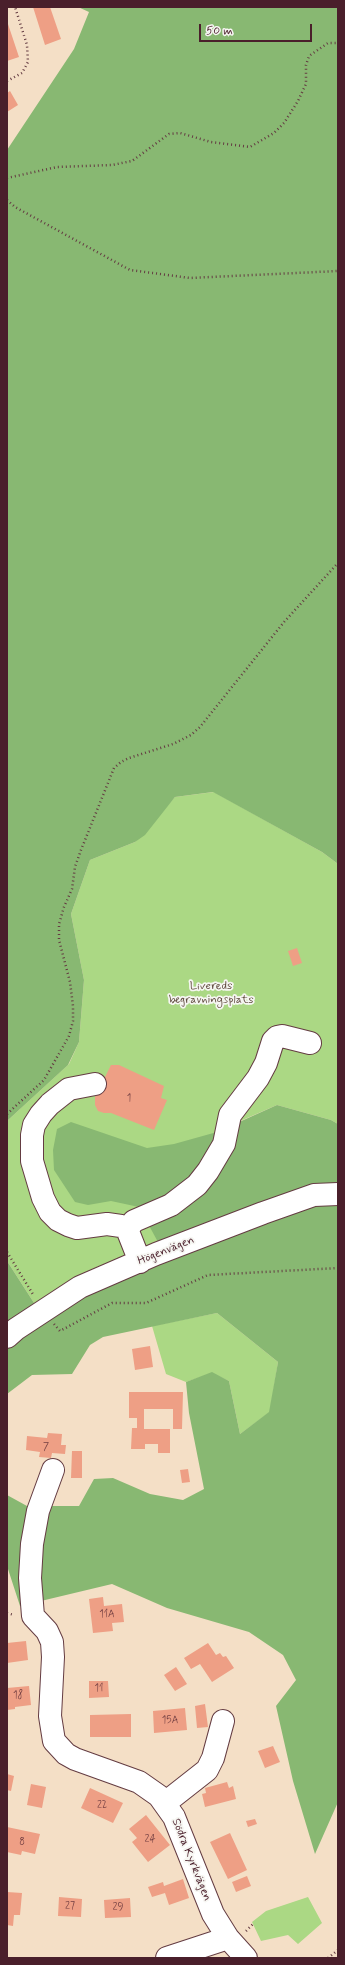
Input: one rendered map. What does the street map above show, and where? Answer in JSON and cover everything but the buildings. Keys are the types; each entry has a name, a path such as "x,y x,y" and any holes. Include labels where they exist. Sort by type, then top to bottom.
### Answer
{"street":[{"path":"127,1229 134,1221 171,1205 196,1185 208,1171 224,1144 230,1115 258,1078 266,1063 273,1041 277,1037 282,1036 310,1043"},
{"path":"95,1084 69,1089 50,1104 41,1114 34,1125 32,1135 32,1161 43,1198 50,1212 58,1220 78,1228 107,1224 121,1226 127,1229 140,1262"},
{"name":"Högenvägen","path":"7,1337 42,1311 80,1287 285,1205 314,1195 338,1194"},
{"name":"Södra Kyrkvägen","path":"53,1470 38,1511 32,1544 30,1578 33,1616 47,1631 52,1642 53,1657 50,1716 54,1741 66,1754 75,1759 146,1785 165,1803 174,1817 188,1849 213,1914 228,1938 246,1958"},
{"path":"165,1803 207,1770 213,1758 223,1721"},
{"path":"167,1958 228,1938"}],"path":[{"path":"7,81 22,73 28,62 27,45 15,7"},
{"path":"7,178 57,167 112,165 132,161 169,134 180,133 211,142 250,147 274,133 284,123 298,101 306,84 306,65 309,56 328,43 338,43"},
{"path":"7,200 15,207 130,270 190,278 338,271"},
{"path":"7,1114 44,1080 69,1036 73,1021 73,1006 70,982 59,940 59,924 64,907 72,889 75,867 114,768 129,758 173,744 191,735 200,727 284,622 338,563"},
{"path":"7,1252 42,1311 60,1331 112,1303 146,1303 208,1275 338,1268"},
{"path":"328,1958 338,1950"}],"green space":[{"path":"78,7 338,7 338,864 322,852 213,792 175,797 145,835 135,842 90,860 71,914 84,980 79,1042 68,1065 7,1121 7,150 74,49 89,12"},
{"name":"Livereds begravningsplats","path":"214,792 322,852 338,864 338,1124 331,1120 277,1105 238,1122 161,1248 36,1306 7,1261 7,1121 69,1064 79,1042 84,980 71,914 90,860 135,842 175,797"},
{"path":"277,1105 331,1120 338,1124 338,1802 315,1854 293,1781 276,1706 296,1680 283,1655 249,1632 167,1608 112,1584 20,1606 8,1569 7,1558 7,1495 27,1506 79,1506 94,1479 113,1478 150,1494 183,1500 204,1489 189,1413 186,1382 212,1372 229,1381 240,1434 269,1412 278,1362 217,1313 103,1337 90,1345 72,1374 32,1375 7,1394 7,1261 36,1306 165,1255 139,1207 111,1201 88,1205 75,1202 54,1170 53,1150 57,1129 71,1122 147,1148 174,1144 217,1132"},
{"path":"217,1313 278,1362 270,1412 240,1434 229,1381 212,1373 186,1382 166,1374 152,1326"},
{"path":"308,1897 322,1923 298,1944 288,1935 261,1941 252,1922 266,1911"}]}
